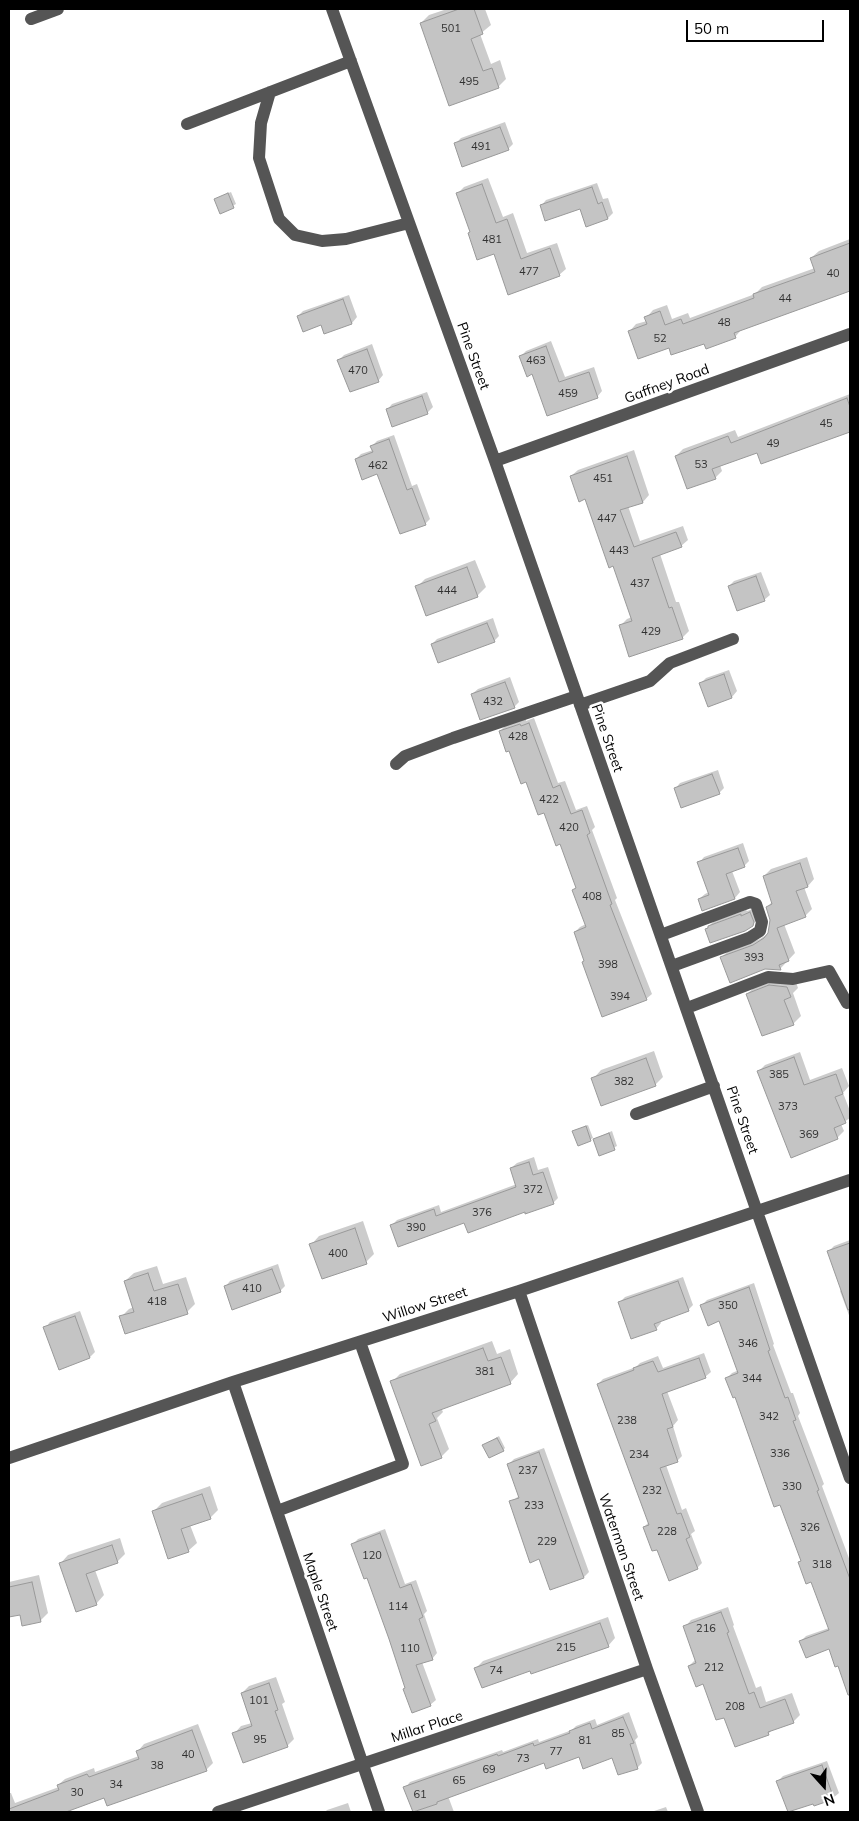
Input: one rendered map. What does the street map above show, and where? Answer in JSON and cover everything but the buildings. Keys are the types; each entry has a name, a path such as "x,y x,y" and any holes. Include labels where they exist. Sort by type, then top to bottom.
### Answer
{"street":[{"path":"31,19 58,9"},
{"name":"Pine Street","path":"332,9 579,701 850,1478"},
{"path":"187,124 351,61"},
{"path":"270,92 261,123 259,158 279,219 295,235 322,241 346,239 409,222"},
{"name":"Gaffney Road","path":"494,461 850,334"},
{"path":"396,764 405,756 453,738 650,680 670,663 733,639"},
{"path":"661,935 750,902 756,904 762,922 760,931 749,938 672,966"},
{"path":"687,1008 768,977 793,979 829,971 847,1003"},
{"path":"636,1114 714,1086"},
{"name":"Willow Street","path":"9,1458 233,1382 519,1291 850,1180"},
{"name":"Waterman Street","path":"519,1291 647,1669 698,1812"},
{"path":"277,1511 403,1464 360,1342"},
{"name":"Maple Street","path":"233,1382 379,1812"},
{"name":"Millar Place","path":"218,1812 647,1669"}]}
